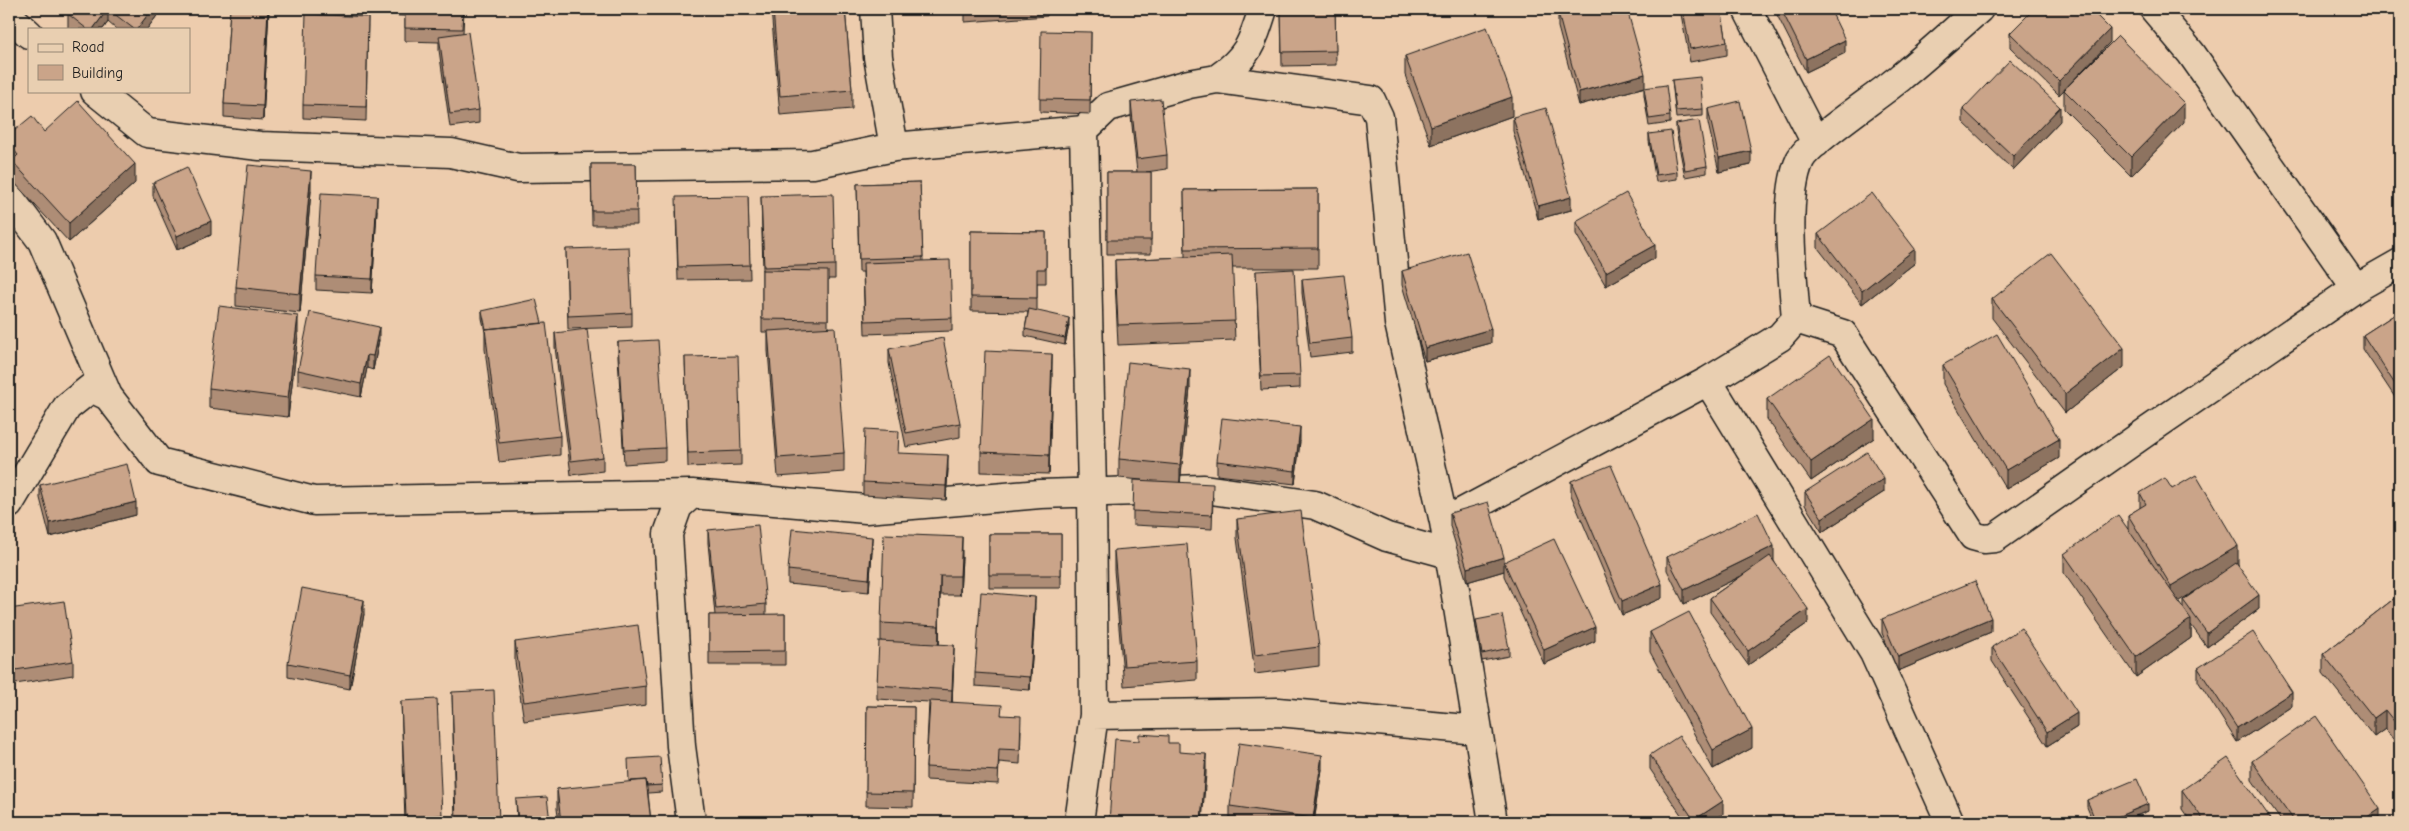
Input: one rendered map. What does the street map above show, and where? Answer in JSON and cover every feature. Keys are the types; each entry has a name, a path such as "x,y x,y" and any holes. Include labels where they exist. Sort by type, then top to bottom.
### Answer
{"street":[{"path":"14,9 9,16 28,33"},
{"path":"875,9 878,57 894,147"},
{"path":"1217,79 1234,66 1253,43 1263,9"},
{"path":"1747,9 1816,143"},
{"path":"1444,522 1708,381 1780,337 1796,319 1790,220 1792,193 1800,160 1816,143 1902,77 1979,9"},
{"path":"2154,9 2191,53 2356,288"},
{"path":"96,92 147,133 260,146 451,153 518,168 813,164 894,147 1084,130 1108,108 1189,84 1217,79 1371,100 1379,117 1399,323 1444,522 1477,730 1488,817"},
{"path":"1079,822 1094,715 1092,491 1084,130"},
{"path":"9,197 42,242 108,396 159,462 314,502 692,494 866,509 1030,494 1204,489 1315,505 1387,537 1449,554"},
{"path":"1796,319 1843,334 1973,536 1984,539 1995,538 2356,288 2400,263"},
{"path":"1708,381 1874,653 1950,822"},
{"path":"9,504 67,407 91,388 108,396"},
{"path":"691,822 681,746 668,534 678,506 692,494"},
{"path":"1094,715 1278,712 1477,730"}],"building":[{"path":"72,9 108,9 94,28 86,28 68,14"},
{"path":"108,9 152,9 138,28 133,28"},
{"path":"230,9 268,9 263,106 224,104"},
{"path":"405,9 463,9 462,29 405,28"},
{"path":"773,9 845,9 852,90 780,96"},
{"path":"1281,9 1335,9 1336,51 1282,52"},
{"path":"1576,9 1627,9 1645,74 1579,92 1558,13"},
{"path":"1683,9 1721,9 1727,42 1690,49"},
{"path":"1781,9 1830,9 1845,40 1806,59"},
{"path":"2034,9 2090,9 2110,29 2059,81 2010,33"},
{"path":"306,14 368,17 366,107 303,105"},
{"path":"1487,27 1512,97 1431,126 1405,56"},
{"path":"1041,31 1091,32 1090,100 1040,99"},
{"path":"468,32 479,110 450,114 439,36"},
{"path":"2118,36 2184,103 2131,157 2064,90"},
{"path":"2010,60 2060,107 2013,156 1963,109"},
{"path":"1700,77 1703,109 1676,111 1672,80"},
{"path":"1666,85 1670,116 1649,119 1644,88"},
{"path":"1161,99 1167,155 1137,159 1131,102"},
{"path":"78,101 135,164 69,223 12,161 18,155 9,144 9,135 32,116 44,132"},
{"path":"1740,101 1751,151 1719,158 1708,109"},
{"path":"1546,108 1571,197 1538,206 1513,117"},
{"path":"1699,120 1707,166 1685,170 1676,124"},
{"path":"1671,131 1677,172 1656,175 1649,134"},
{"path":"591,164 636,164 637,211 592,211"},
{"path":"248,165 311,171 300,294 236,287"},
{"path":"187,167 211,221 177,236 153,183"},
{"path":"1107,172 1151,172 1151,240 1107,240"},
{"path":"920,182 923,257 859,259 857,184"},
{"path":"1318,189 1318,248 1185,249 1184,190"},
{"path":"321,193 377,196 372,279 316,276"},
{"path":"1626,193 1655,245 1606,272 1576,221"},
{"path":"1872,193 1915,249 1862,291 1818,234"},
{"path":"833,194 835,265 764,267 761,196"},
{"path":"748,196 750,265 678,267 676,197"},
{"path":"971,231 1046,232 1046,269 1037,269 1037,298 971,297"},
{"path":"629,247 632,313 568,316 566,249"},
{"path":"1467,252 1491,329 1425,348 1402,271"},
{"path":"2051,253 2124,348 2065,394 1992,299"},
{"path":"1232,255 1235,321 1118,325 1115,260"},
{"path":"950,260 952,318 865,321 863,263"},
{"path":"1294,269 1300,375 1261,376 1256,271"},
{"path":"762,270 828,271 828,320 762,319"},
{"path":"1344,275 1352,338 1310,343 1302,279"},
{"path":"536,299 542,323 486,329 482,311"},
{"path":"219,306 298,316 288,398 209,388"},
{"path":"1029,309 1069,318 1065,338 1025,329"},
{"path":"2400,311 2400,392 2363,335"},
{"path":"310,312 379,327 373,356 367,355 361,384 298,370"},
{"path":"546,323 560,436 499,443 485,329"},
{"path":"835,327 844,453 778,458 768,331"},
{"path":"587,329 603,457 571,461 555,333"},
{"path":"1997,334 2059,439 2006,470 1943,365"},
{"path":"943,338 960,423 906,433 889,349"},
{"path":"658,340 665,448 624,450 618,342"},
{"path":"985,351 1052,354 1049,455 981,452"},
{"path":"1830,355 1874,419 1811,462 1767,399"},
{"path":"738,356 741,451 688,453 685,357"},
{"path":"1128,362 1190,369 1180,465 1119,459"},
{"path":"1222,418 1300,427 1295,471 1217,461"},
{"path":"865,429 899,431 898,453 948,455 946,486 863,482"},
{"path":"1867,452 1884,479 1822,518 1805,492"},
{"path":"127,464 136,502 50,523 40,485"},
{"path":"1611,465 1662,584 1622,601 1571,481"},
{"path":"2196,475 2238,546 2171,586 2128,515 2146,504 2140,493 2165,478 2172,489"},
{"path":"1134,480 1213,484 1212,515 1133,511"},
{"path":"1488,502 1504,557 1467,568 1450,513"},
{"path":"1301,511 1319,647 1255,655 1237,519"},
{"path":"1758,513 1774,546 1684,590 1667,557"},
{"path":"2118,515 2191,619 2136,657 2064,554"},
{"path":"758,525 766,604 716,609 708,530"},
{"path":"792,529 872,537 869,579 788,570"},
{"path":"884,534 962,537 960,576 940,576 939,626 881,623"},
{"path":"989,534 1061,534 1061,575 989,575"},
{"path":"1554,539 1595,627 1544,650 1504,562"},
{"path":"1187,544 1197,661 1124,666 1114,550"},
{"path":"1770,556 1808,609 1748,651 1710,598"},
{"path":"2236,563 2259,595 2207,633 2183,600"},
{"path":"1975,581 1991,618 1898,657 1882,619"},
{"path":"302,588 364,600 350,675 288,663"},
{"path":"981,592 1035,597 1030,677 975,673"},
{"path":"2400,594 2400,722 2397,725 2385,710 2374,718 2323,654"},
{"path":"64,601 73,661 9,671 9,609"},
{"path":"1689,612 1752,729 1713,750 1650,632"},
{"path":"785,614 785,651 709,652 709,615"},
{"path":"1502,615 1509,648 1482,654 1476,620"},
{"path":"638,625 646,686 524,702 515,642"},
{"path":"2021,628 2077,713 2047,732 1992,647"},
{"path":"2253,632 2292,692 2237,728 2198,668"},
{"path":"879,641 954,645 952,690 877,685"},
{"path":"494,690 499,822 456,822 452,692"},
{"path":"437,699 442,815 406,817 401,701"},
{"path":"930,701 1002,705 1001,715 1021,716 1020,750 999,749 998,771 926,767"},
{"path":"867,706 914,707 913,793 866,792"},
{"path":"2316,716 2380,809 2361,822 2295,822 2252,761"},
{"path":"1139,734 1168,736 1168,743 1179,743 1179,752 1206,754 1201,822 1109,822 1115,739 1139,741"},
{"path":"1679,736 1723,801 1694,820 1650,755"},
{"path":"1239,743 1322,755 1313,818 1230,806"},
{"path":"660,757 662,785 647,786 646,780 629,781 628,759"},
{"path":"2228,758 2273,822 2205,822 2182,790"},
{"path":"2137,779 2148,804 2105,822 2096,822 2087,800"},
{"path":"646,780 651,822 561,822 557,789"},
{"path":"547,797 550,822 518,822 516,799"},
{"path":"1549,815 1553,822 1533,822"},
{"path":"1798,818 1800,822 1790,822"}]}
